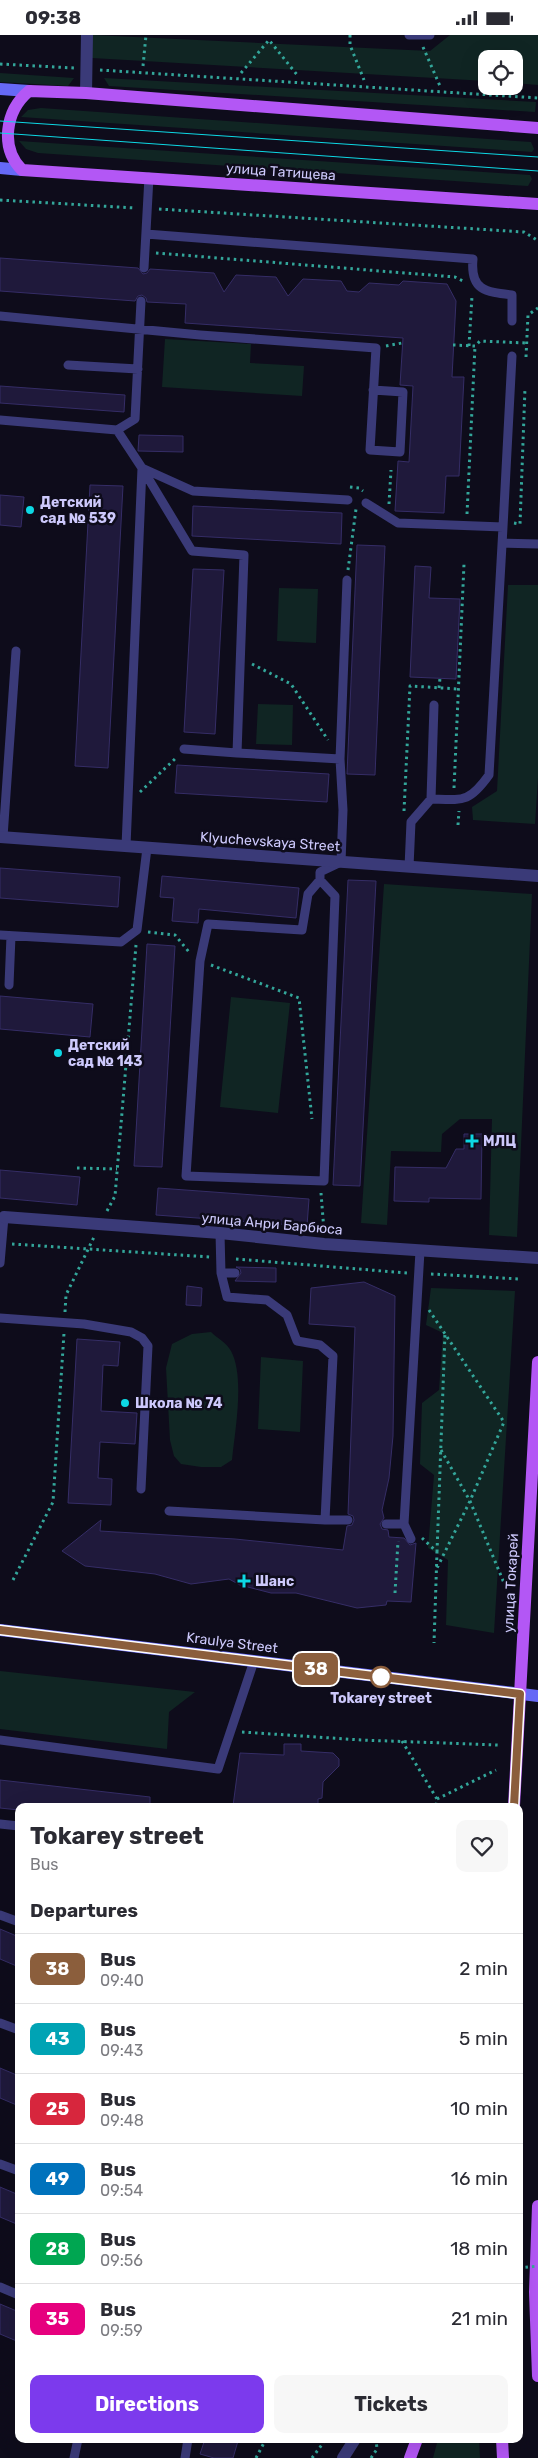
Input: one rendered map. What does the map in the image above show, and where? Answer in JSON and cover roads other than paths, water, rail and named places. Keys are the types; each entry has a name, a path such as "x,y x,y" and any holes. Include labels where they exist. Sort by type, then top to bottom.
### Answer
{"main road":[{"path":"0,89 86,93 538,128"},
{"path":"22,170 12,161 8,151 8,121 17,101 29,91"},
{"name":"улица Татищева","path":"0,168 538,205"},
{"name":"улица Токарей","path":"514,1803 538,1362"},
{"name":"Kraulya Street","path":"0,1630 538,1696"},
{"path":"538,2206 535,2323 538,2376"},
{"path":"410,2458 416,2443"},
{"path":"502,2443 503,2458"}],"street":[{"path":"86,93 87,35"},
{"name":"Klyuchevskaya Street","path":"1,837 538,876"},
{"name":"улица Анри Барбюса","path":"4,1217 220,1233 324,1244 538,1258"},
{"path":"343,2458 353,2443"}],"lane":[{"path":"409,35 430,35"},
{"path":"144,268 149,177"},
{"path":"146,234 473,259 472,272 475,283 483,290 512,295 512,321"},
{"path":"0,419 117,430 135,419 141,301"},
{"path":"0,316 376,348 373,390 370,451 400,452 403,391 373,390"},
{"path":"431,799 466,799 479,789 488,775 512,356"},
{"path":"68,365 138,369"},
{"path":"117,430 192,551 244,555 237,753"},
{"path":"142,468 193,491 357,501 398,523 503,527"},
{"path":"126,846 142,468"},
{"path":"502,543 538,544"},
{"path":"320,880 335,895 324,1181 186,1176 200,961 208,924 302,930 308,894 320,880 320,872 341,862 343,810 340,759 347,580"},
{"path":"1,837 16,651"},
{"path":"409,867 411,822 431,799 434,705"},
{"path":"184,749 340,759"},
{"path":"0,935 121,942 137,931 146,848"},
{"path":"9,985 11,935"},
{"path":"0,1263 4,1217"},
{"path":"220,1233 221,1273 227,1297 267,1300 287,1315 297,1341 320,1345 333,1356 325,1520"},
{"path":"411,1539 405,1527 420,1251"},
{"path":"221,1273 235,1273"},
{"path":"0,1318 64,1323 131,1332 142,1338 148,1347 142,1489"},
{"path":"169,1511 348,1520"},
{"path":"386,1524 405,1527"},
{"path":"0,1740 218,1769 254,1661"},
{"path":"0,1824 15,1826"},
{"path":"0,1915 15,1921"},
{"path":"0,2023 15,2029"},
{"path":"0,2164 15,2170"},
{"path":"0,2287 15,2293"},
{"path":"74,2458 77,2443"},
{"path":"185,2458 187,2443"}],"tram line":[{"path":"0,121 538,157"},
{"path":"0,133 538,171"}],"place":[{"name":"Детский сад № 539","path":"30,510"},
{"name":"Детский сад № 143","path":"58,1053"},
{"name":"МЛЦ","path":"472,1141"},
{"name":"Школа № 74","path":"125,1403"},
{"name":"Шанс","path":"244,1581"},
{"name":"Tokarey street","path":"381,1677"}]}
